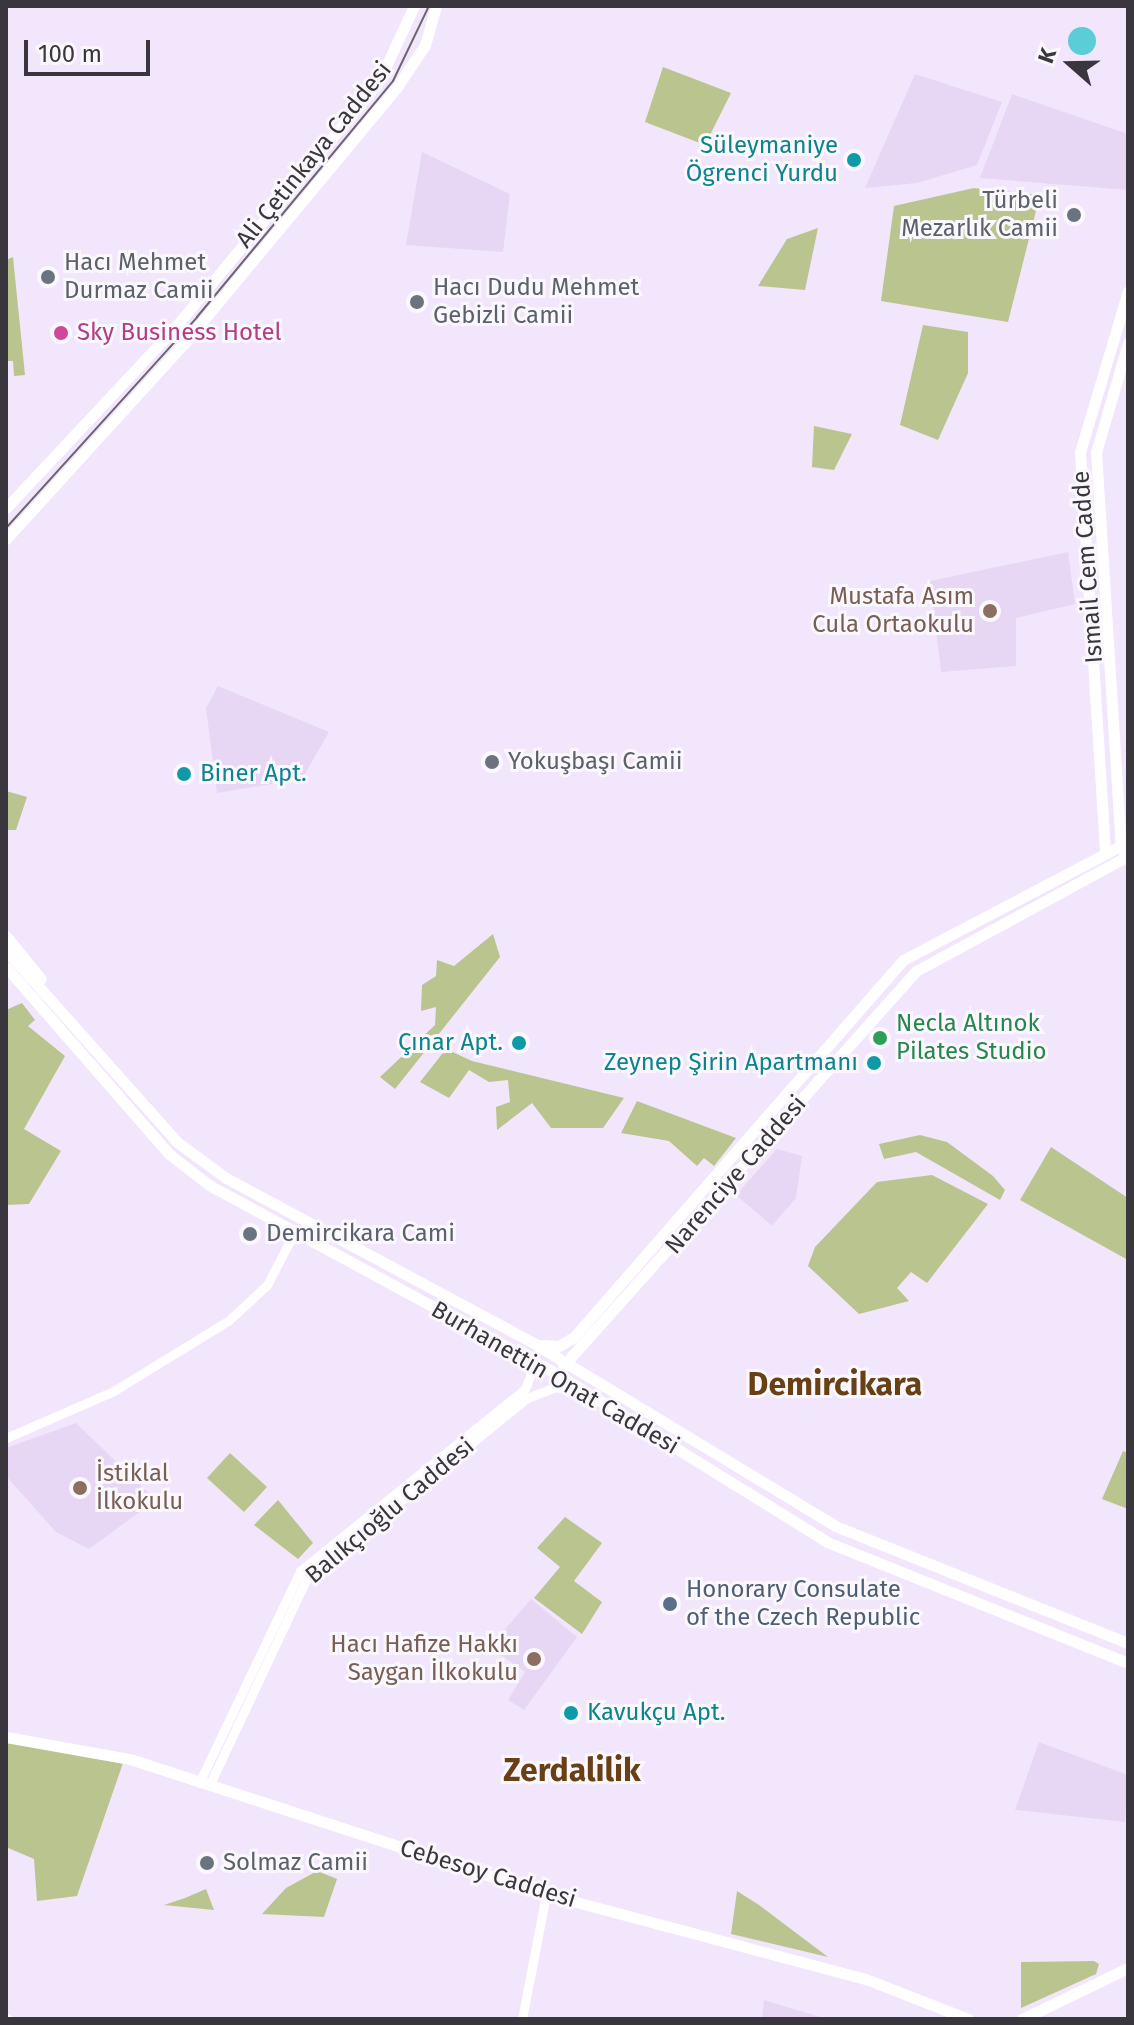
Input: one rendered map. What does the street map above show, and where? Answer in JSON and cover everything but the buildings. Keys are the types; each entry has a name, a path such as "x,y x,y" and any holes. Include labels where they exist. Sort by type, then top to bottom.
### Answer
{"main road":[{"name":"Ali Çetinkaya Caddesi","path":"6,508 177,325 379,81 414,6"},
{"path":"6,539 187,340 375,112 420,54 436,6"},
{"name":"Ismail Cem Cadde","path":"1105,851 1080,452 1128,291"},
{"name":"Ismail Cem Cadde","path":"1125,842 1096,452 1128,343"},
{"path":"1105,851 1125,842"},
{"path":"1112,862 1125,842"},
{"name":"Narenciye Caddesi","path":"535,1344 559,1346 574,1337 903,960 1105,851"},
{"name":"Narenciye Caddesi","path":"570,1364 916,971 1128,856"},
{"path":"6,936 49,998"},
{"path":"6,950 49,998"},
{"name":"Burhanettin Onat Caddesi","path":"6,967 168,1153 295,1231 520,1352 827,1542 1128,1663"},
{"name":"Burhanettin Onat Caddesi","path":"6,980 40,1008"},
{"name":"Burhanettin Onat Caddesi","path":"49,998 199,1161 570,1364 835,1526 1128,1643"},
{"path":"550,1370 570,1364"},
{"name":"Cebesoy Caddesi","path":"6,1737 130,1759 546,1894 866,1979 968,2019"},
{"path":"1022,2019 1128,1968"}],"street":[{"path":"6,1438 112,1392 228,1321 267,1285 295,1231"},
{"path":"520,1352 530,1365 529,1382"},
{"name":"Balıkçıoğlu Caddesi","path":"204,1784 304,1574 529,1382 550,1370"},
{"name":"Balıkçıoğlu Caddesi","path":"304,1574 527,1398 555,1387 588,1393"},
{"path":"522,2019 546,1894"}],"shaded area":[{"path":"915,74 1002,102 977,165 917,183 865,188"},
{"path":"1012,94 1128,134 1128,190 980,178"},
{"path":"422,152 510,194 503,252 406,245"},
{"name":"Mustafa Asım Cula Ortaokulu","path":"1068,552 1075,604 1016,618 1016,666 941,672 930,581"},
{"path":"218,686 329,732 302,779 217,793 206,708"},
{"path":"777,1149 802,1156 796,1198 772,1226 736,1195"},
{"name":"İstiklal İlkokulu","path":"76,1423 156,1500 89,1549 56,1532 6,1476 6,1448"},
{"name":"Hacı Hafize Hakkı Saygan İlkokulu","path":"531,1599 577,1637 524,1710 508,1700 525,1672 490,1647"},
{"path":"1039,1742 1128,1775 1125,1822 1015,1810"},
{"path":"764,2000 827,2019 762,2019"}],"green space":[{"path":"663,67 731,93 705,145 645,122"},
{"path":"974,188 1040,195 1008,322 881,301 894,206"},
{"path":"818,228 805,290 758,286 787,239"},
{"path":"13,257 25,375 14,376 13,361 6,361 6,260"},
{"path":"923,325 968,332 968,373 938,440 900,425"},
{"path":"814,426 852,434 834,470 812,467"},
{"path":"6,791 27,797 16,830 6,830"},
{"path":"493,934 500,957 395,1089 380,1077 435,1025 436,1007 421,1011 422,985 436,976 437,960 454,966"},
{"path":"22,1003 35,1020 28,1026 65,1056 24,1129 61,1151 29,1204 6,1205 6,1010"},
{"path":"446,1049 472,1061 624,1098 603,1128 551,1128 532,1103 497,1130 496,1107 510,1102 508,1080 489,1082 469,1070 449,1098 420,1082"},
{"path":"637,1101 736,1138 714,1166 704,1158 697,1166 669,1141 621,1133"},
{"path":"920,1135 947,1142 993,1176 1005,1190 1000,1200 916,1152 884,1159 879,1144"},
{"path":"1051,1147 1128,1198 1128,1260 1020,1200"},
{"path":"932,1175 988,1204 927,1283 911,1272 897,1288 909,1301 859,1314 808,1266 815,1247 877,1182"},
{"path":"1123,1451 1128,1453 1128,1509 1102,1499"},
{"path":"230,1453 267,1487 244,1512 207,1478"},
{"path":"278,1500 313,1543 298,1559 254,1525"},
{"path":"565,1517 602,1543 574,1581 602,1602 582,1634 534,1598 560,1567 537,1548"},
{"path":"7,1741 123,1763 77,1896 37,1901 34,1859 6,1847"},
{"path":"317,1871 337,1879 324,1917 262,1914 286,1888"},
{"path":"206,1889 214,1910 164,1905 185,1898"},
{"path":"737,1891 759,1905 828,1957 731,1934"},
{"path":"1094,1961 1099,1964 1096,1974 1021,2008 1021,1962"}],"water":[{"path":"1082,27 1092,31 1096,41 1092,51 1082,55 1072,51 1068,41 1072,31"}],"tram line":[{"path":"6,528 197,317 393,81 429,6"}],"place":[{"name":"Süleymaniye Ögrenci Yurdu","path":"854,160"},
{"name":"Türbeli Mezarlık Camii","path":"1074,215"},
{"name":"Hacı Mehmet Durmaz Camii","path":"48,277"},
{"name":"Hacı Dudu Mehmet Gebizli Camii","path":"417,302"},
{"name":"Sky Business Hotel","path":"61,333"},
{"name":"Mustafa Asım Cula Ortaokulu","path":"990,611"},
{"name":"Yokuşbaşı Camii","path":"492,762"},
{"name":"Biner Apt.","path":"184,774"},
{"name":"Necla Altınok Pilates Studio","path":"880,1038"},
{"name":"Çınar Apt.","path":"519,1043"},
{"name":"Zeynep Şirin Apartmanı","path":"874,1063"},
{"name":"Demircikara Cami","path":"250,1234"},
{"name":"İstiklal İlkokulu","path":"80,1488"},
{"name":"Honorary Consulate of the Czech Republic","path":"670,1604"},
{"name":"Hacı Hafize Hakkı Saygan İlkokulu","path":"534,1659"},
{"name":"Kavukçu Apt.","path":"571,1713"},
{"name":"Solmaz Camii","path":"207,1863"}],"district":[{"name":"Demircikara","path":"835,1384"},
{"name":"Zerdalilik","path":"572,1770"}]}
